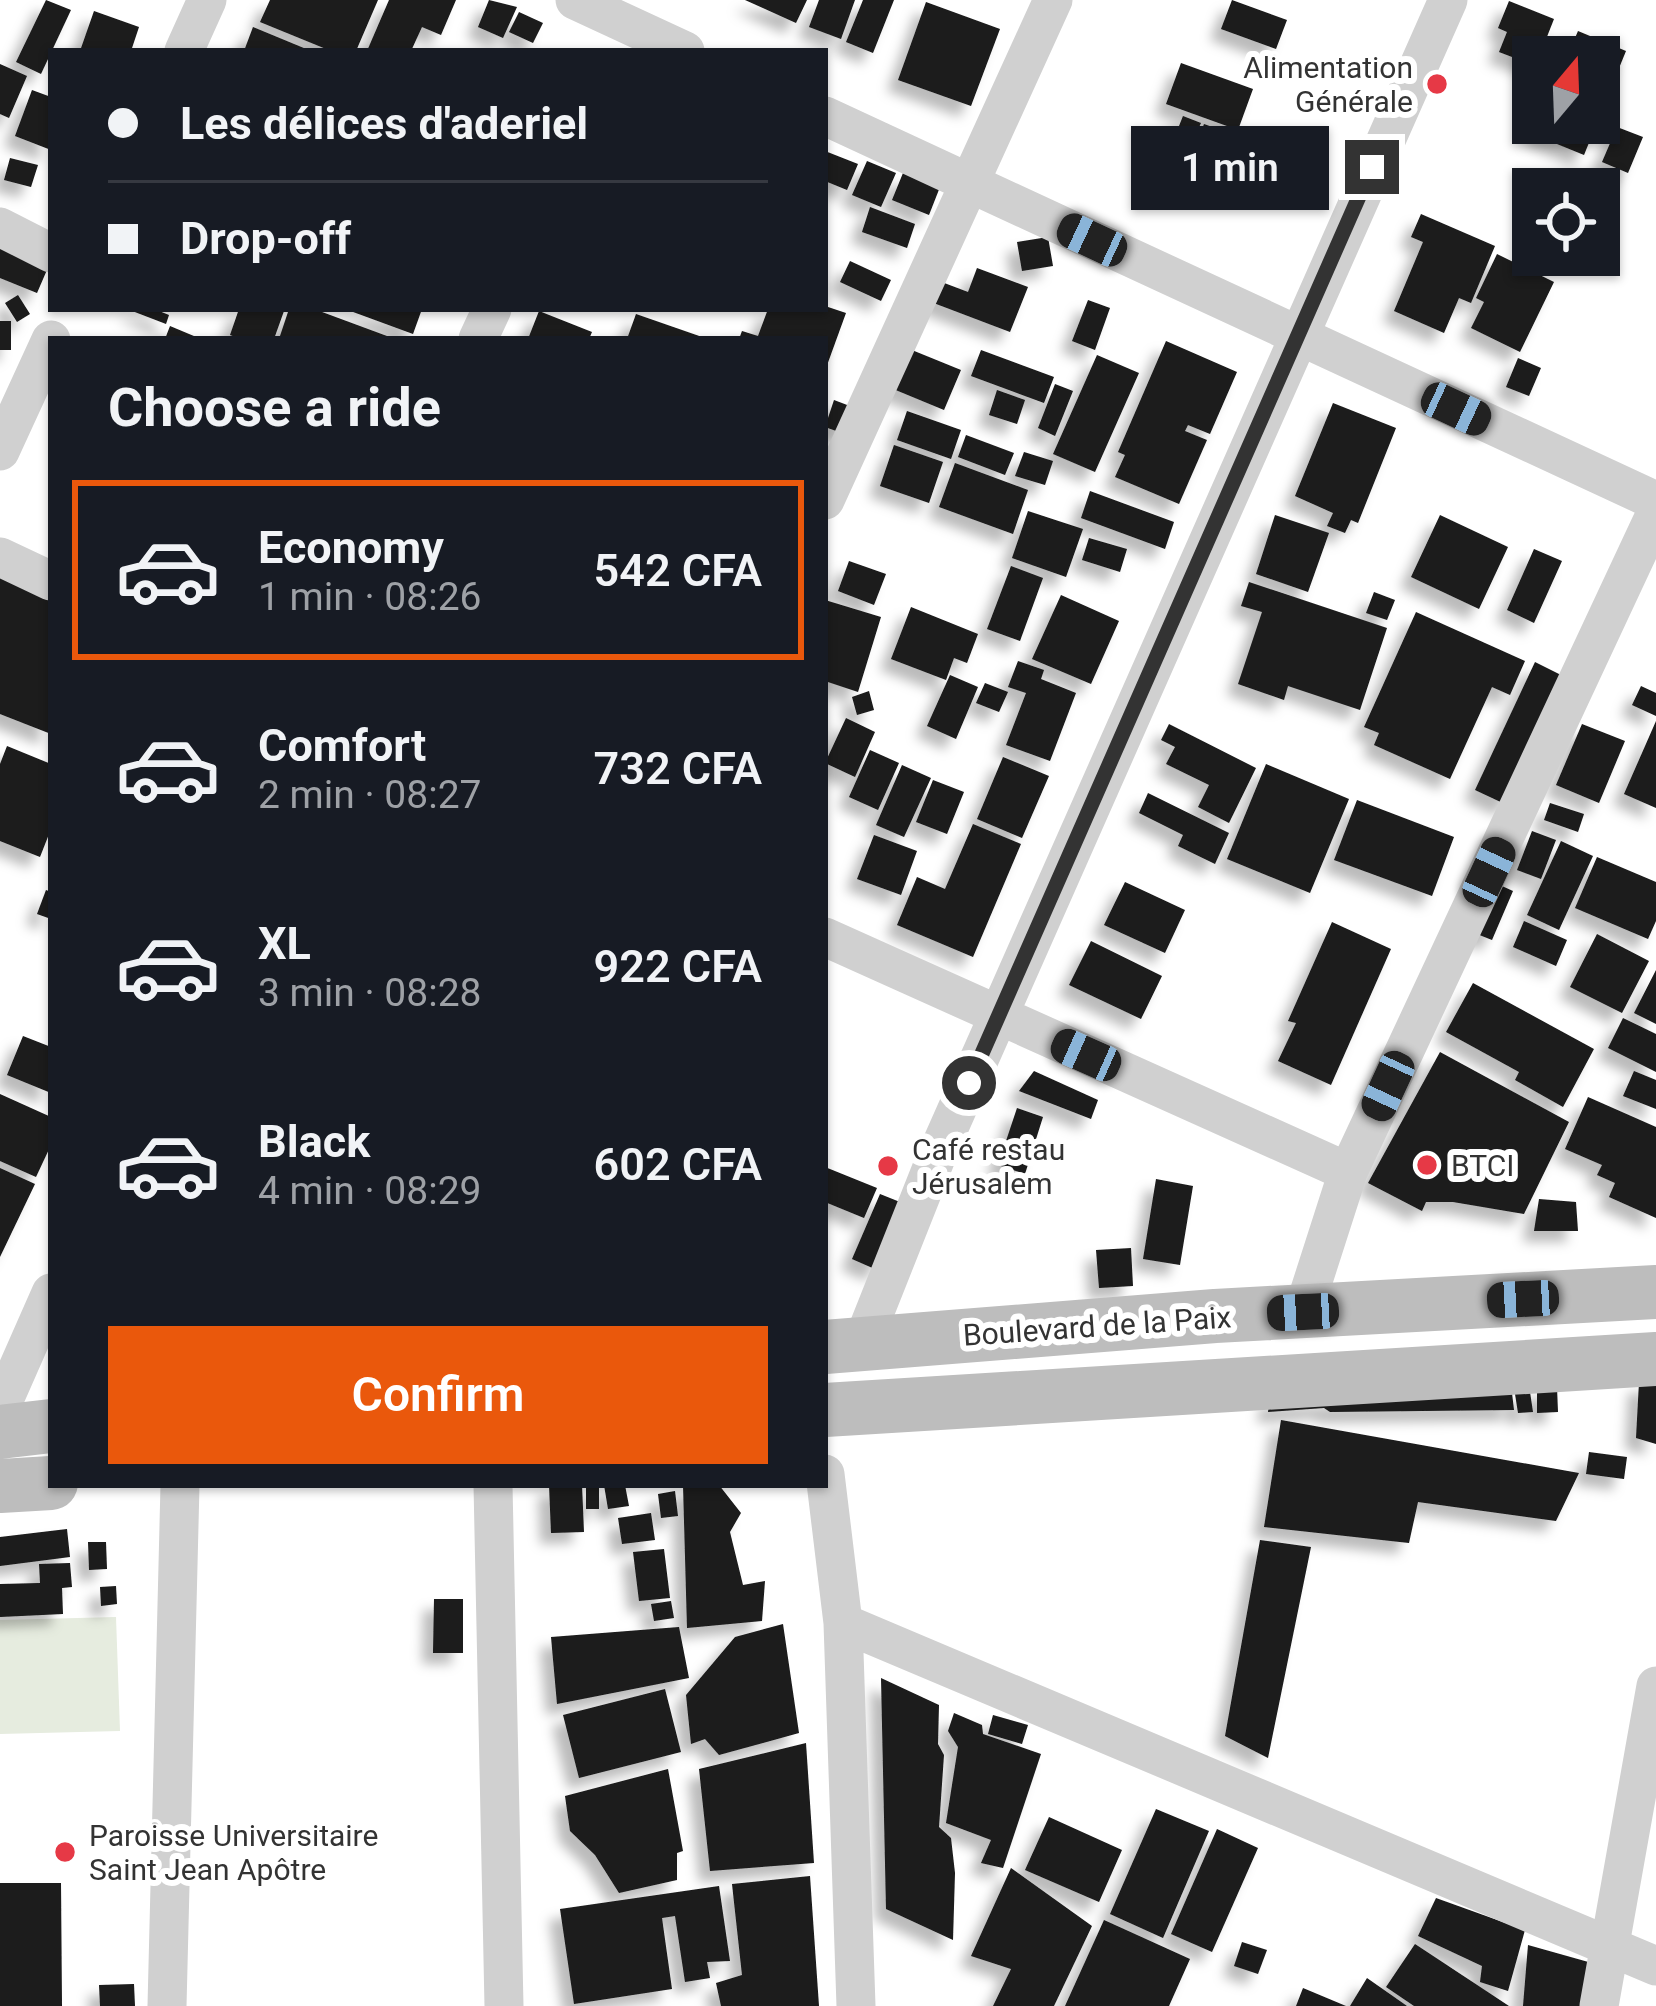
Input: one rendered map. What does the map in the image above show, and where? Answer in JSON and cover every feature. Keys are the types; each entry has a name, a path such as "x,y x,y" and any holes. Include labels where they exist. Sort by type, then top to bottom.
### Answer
{"main road":[{"name":"Boulevard de la Paix","path":"844,1346 1656,1292"},
{"path":"828,1410 1656,1359"},
{"path":"0,1432 48,1426"},
{"path":"0,1486 48,1483"}],"street":[{"path":"185,48 207,0"},
{"path":"575,0 678,48"},
{"path":"828,493 1053,0"},
{"path":"844,1346 999,1017 1448,0"},
{"path":"828,117 1656,501"},
{"path":"0,227 48,251"},
{"path":"0,451 48,347"},
{"path":"1303,1312 1348,1172 1656,513"},
{"path":"0,557 48,580"},
{"path":"828,938 1348,1172"},
{"path":"0,1409 48,1300"},
{"path":"167,2006 180,1488"},
{"path":"494,1488 504,2006"},
{"path":"827,1488 843,1623 856,2006"},
{"path":"843,1623 1656,1966"},
{"path":"1599,2006 1656,1686"}],"shaded area":[{"path":"116,1617 120,1731 0,1734 0,1620"}],"building":[{"path":"46,0 71,10 53,48 48,48 41,74 16,62"},
{"path":"270,0 378,0 357,48 324,48 260,22"},
{"path":"389,0 456,0 441,35 422,27 412,48 368,48"},
{"path":"489,0 517,7 503,38 478,27"},
{"path":"745,0 807,0 796,23"},
{"path":"819,0 855,0 841,39 809,27"},
{"path":"863,0 894,0 873,53 846,42"},
{"path":"1232,0 1287,20 1276,49 1221,29"},
{"path":"1509,1 1554,19 1547,36 1512,36 1512,57 1499,52 1507,32 1498,28"},
{"path":"926,2 1000,29 971,106 898,80"},
{"path":"94,11 139,27 132,48 81,48"},
{"path":"519,12 543,23 533,43 509,32"},
{"path":"253,27 304,48 245,48"},
{"path":"1181,63 1253,89 1238,130 1166,104"},
{"path":"0,64 27,76 9,118 0,114"},
{"path":"32,90 48,96 48,149 15,136"},
{"path":"1183,116 1201,123 1194,138 1177,131"},
{"path":"1204,124 1257,143 1247,170 1194,151"},
{"path":"1620,128 1643,137 1628,173 1602,162 1610,144 1620,144"},
{"path":"1557,144 1588,144 1584,155"},
{"path":"828,152 858,164 847,190 828,182"},
{"path":"10,158 38,165 31,187 4,180"},
{"path":"867,161 896,173 881,207 852,195"},
{"path":"903,173 940,187 929,215 892,200"},
{"path":"870,207 915,224 907,248 862,232"},
{"path":"1421,214 1495,246 1471,303 1459,298 1444,333 1394,311 1423,242 1411,237"},
{"path":"1048,237 1053,266 1022,271 1017,242"},
{"path":"0,242 48,262 37,293 0,278"},
{"path":"1497,254 1512,261 1512,276 1542,276 1554,282 1520,352 1471,328 1484,302 1476,298"},
{"path":"850,261 891,280 881,301 840,282"},
{"path":"977,268 1028,287 1010,332 931,302 939,281 968,292"},
{"path":"18,295 30,314 17,322 5,303"},
{"path":"1088,300 1110,308 1095,350 1072,341"},
{"path":"828,307 846,313 828,362 828,336 758,336 767,312 828,312"},
{"path":"135,312 162,312 169,315 166,324"},
{"path":"238,312 284,312 275,336 230,335"},
{"path":"288,312 322,312 387,336 280,336"},
{"path":"353,312 421,312 413,334"},
{"path":"539,312 592,332 590,336 529,336"},
{"path":"636,314 699,336 628,336"},
{"path":"0,321 11,321 11,350 0,350"},
{"path":"170,326 194,336 166,336"},
{"path":"1166,341 1237,372 1210,434 1188,425 1185,431 1207,440 1179,504 1115,477 1125,455 1118,452"},
{"path":"902,346 961,370 944,410 886,386"},
{"path":"981,350 1054,377 1044,403 971,376"},
{"path":"1097,355 1139,373 1095,472 1053,454"},
{"path":"1518,358 1541,368 1529,396 1506,387"},
{"path":"1055,384 1073,391 1055,436 1038,428"},
{"path":"997,390 1025,400 1017,424 989,415"},
{"path":"834,400 863,411 853,437 828,428"},
{"path":"1333,403 1396,428 1358,523 1351,520 1345,533 1327,526 1333,513 1295,496"},
{"path":"907,411 961,430 951,459 897,440"},
{"path":"966,435 1014,453 1005,475 958,457"},
{"path":"894,445 943,462 929,503 880,486"},
{"path":"1024,452 1053,461 1045,485 1015,476"},
{"path":"955,463 1028,490 1013,534 939,507"},
{"path":"1090,491 1174,522 1165,549 1081,518"},
{"path":"1028,511 1083,529 1066,577 1012,558"},
{"path":"1275,515 1329,533 1308,592 1256,574"},
{"path":"1440,515 1508,547 1479,609 1411,577"},
{"path":"1089,538 1127,549 1120,572 1082,560"},
{"path":"1534,549 1562,561 1534,623 1507,610"},
{"path":"849,561 886,574 874,605 838,591"},
{"path":"1011,566 1043,578 1020,641 987,629"},
{"path":"0,577 48,598 48,733 0,714"},
{"path":"1249,582 1387,628 1360,710 1288,686 1284,700 1238,684 1262,612 1241,606"},
{"path":"1374,592 1395,600 1387,620 1366,613"},
{"path":"1061,595 1119,621 1091,684 1032,659"},
{"path":"828,601 881,617 858,692 828,682"},
{"path":"911,607 978,634 967,663 954,658 946,680 891,659"},
{"path":"1416,612 1525,661 1510,695 1492,687 1450,779 1374,745 1379,733 1364,727"},
{"path":"1018,661 1044,670 1041,679 1076,693 1050,761 1006,745 1026,693 1008,687"},
{"path":"1535,662 1567,678 1507,805 1475,790"},
{"path":"950,675 978,687 956,739 927,726"},
{"path":"985,683 1008,692 999,712 976,703"},
{"path":"1641,686 1656,693 1656,716 1632,705"},
{"path":"869,691 874,710 857,715 852,697"},
{"path":"846,718 875,732 855,777 828,764"},
{"path":"1656,721 1656,808 1624,794"},
{"path":"1169,724 1256,768 1229,823 1198,807 1209,785 1166,764 1175,747 1161,740"},
{"path":"1582,724 1625,741 1599,803 1556,785"},
{"path":"7,746 48,763 48,837 40,857 0,841 0,764"},
{"path":"870,750 899,763 878,810 849,797"},
{"path":"1003,757 1049,776 1022,838 977,819"},
{"path":"1266,764 1349,799 1310,893 1227,859"},
{"path":"902,765 931,778 904,837 876,825"},
{"path":"933,780 964,792 947,834 916,822"},
{"path":"1148,793 1229,833 1215,864 1178,846 1183,835 1139,813"},
{"path":"1357,800 1454,837 1432,896 1334,860"},
{"path":"1550,803 1584,814 1578,832 1544,820"},
{"path":"973,824 1021,844 973,957 897,925 917,877 945,889"},
{"path":"1532,831 1556,840 1541,879 1517,870"},
{"path":"874,835 917,851 901,895 857,879"},
{"path":"1561,841 1593,856 1559,930 1527,915"},
{"path":"1597,857 1656,882 1656,921 1648,939 1575,908"},
{"path":"1125,882 1185,910 1165,953 1104,925"},
{"path":"1493,882 1513,891 1492,940 1472,932"},
{"path":"46,890 48,891 48,918 37,914"},
{"path":"1524,921 1567,940 1556,966 1513,947"},
{"path":"1332,922 1391,949 1331,1085 1278,1061 1296,1023 1288,1021"},
{"path":"1597,934 1649,961 1622,1013 1570,987"},
{"path":"1091,941 1162,976 1141,1019 1069,985"},
{"path":"1656,970 1656,1024 1634,1013"},
{"path":"1473,983 1594,1049 1563,1107 1515,1080 1519,1072 1446,1032"},
{"path":"1623,1018 1656,1034 1656,1072 1608,1048"},
{"path":"23,1036 48,1046 48,1092 7,1075"},
{"path":"1440,1052 1569,1122 1524,1214 1453,1202 1426,1202 1422,1211 1368,1183"},
{"path":"1034,1071 1098,1100 1091,1119 1019,1091"},
{"path":"1634,1071 1656,1080 1656,1109 1623,1096"},
{"path":"0,1094 48,1116 48,1151 36,1177 0,1161"},
{"path":"1588,1097 1656,1127 1656,1218 1609,1197 1615,1183 1597,1175 1602,1165 1565,1149"},
{"path":"1017,1108 1043,1117 1025,1174 998,1165"},
{"path":"0,1168 35,1184 0,1257"},
{"path":"828,1168 877,1188 864,1218 828,1203"},
{"path":"1156,1179 1193,1186 1180,1265 1143,1259"},
{"path":"880,1194 905,1204 877,1270 852,1259"},
{"path":"1539,1199 1576,1202 1578,1231 1534,1231"},
{"path":"1131,1248 1133,1286 1099,1288 1096,1250"},
{"path":"1639,1382 1656,1382 1656,1444 1636,1438"},
{"path":"1557,1387 1558,1412 1537,1413 1537,1388"},
{"path":"1530,1392 1533,1412 1518,1413 1515,1394"},
{"path":"1512,1393 1514,1410 1268,1412 1270,1397"},
{"path":"1281,1420 1579,1473 1556,1521 1418,1502 1409,1543 1264,1527"},
{"path":"1589,1452 1627,1457 1624,1479 1586,1474"},
{"path":"549,1488 582,1488 584,1532 551,1533"},
{"path":"586,1488 599,1488 599,1509 586,1509"},
{"path":"604,1488 626,1488 629,1506 608,1509"},
{"path":"683,1488 721,1488 741,1513 730,1532 743,1585 765,1581 762,1621 687,1628"},
{"path":"675,1491 678,1516 661,1518 658,1494"},
{"path":"651,1513 655,1540 622,1544 618,1518"},
{"path":"67,1529 70,1557 0,1566 0,1537"},
{"path":"1260,1540 1311,1547 1268,1758 1225,1736"},
{"path":"88,1542 106,1542 107,1569 89,1570"},
{"path":"664,1549 670,1598 639,1601 633,1552"},
{"path":"70,1563 72,1587 62,1588 63,1614 0,1617 0,1584 40,1583 39,1564"},
{"path":"116,1586 117,1604 101,1606 100,1587"},
{"path":"434,1599 463,1599 463,1653 433,1653"},
{"path":"671,1601 674,1618 654,1621 651,1604"},
{"path":"783,1624 799,1733 719,1755 705,1739 691,1744 686,1695 735,1637"},
{"path":"679,1627 689,1678 557,1704 551,1637"},
{"path":"881,1678 939,1705 938,1744 944,1755 939,1827 951,1838 953,1940 886,1909"},
{"path":"665,1689 681,1752 579,1778 563,1715"},
{"path":"954,1713 982,1725 983,1734 1041,1754 1003,1868 981,1863 991,1840 946,1823 958,1747 948,1731"},
{"path":"993,1715 1028,1725 1022,1744 988,1734"},
{"path":"806,1743 814,1863 710,1871 699,1769"},
{"path":"668,1769 683,1851 677,1853 677,1880 619,1893 595,1855 570,1831 565,1796"},
{"path":"1156,1809 1209,1831 1163,1938 1110,1914"},
{"path":"1049,1817 1122,1850 1099,1902 1025,1870"},
{"path":"1217,1829 1258,1848 1212,1952 1171,1934"},
{"path":"1011,1868 1092,1926 1054,2006 993,2006 1011,1969 971,1956"},
{"path":"810,1876 819,2006 721,2006 716,1983 742,1975 732,1884"},
{"path":"0,1883 61,1883 62,2006 0,2006"},
{"path":"719,1886 730,1961 707,1962 710,1978 685,1982 675,1916 662,1918 672,1989 574,2004 560,1909"},
{"path":"1436,1898 1525,1930 1508,1991 1480,1982 1482,1966 1418,1936"},
{"path":"1104,1920 1190,1959 1169,2006 1065,2006"},
{"path":"1242,1942 1267,1950 1258,1974 1234,1966"},
{"path":"1415,1944 1509,2006 1414,2006 1386,1987"},
{"path":"1528,1945 1599,1965 1586,2006 1523,2006"},
{"path":"1367,1978 1407,2006 1350,2006"},
{"path":"134,1984 135,2006 100,2006 99,1985"},
{"path":"1303,1988 1346,2006 1296,2006"}],"place":[{"name":"Alimentation Générale","path":"1437,84"},
{"name":"BTCI","path":"1427,1165"},
{"name":"Café restau Jérusalem","path":"888,1166"},
{"name":"Paroisse Universitaire Saint Jean Apôtre","path":"65,1852"}],"route":[{"path":"969,1083 1372,167"}]}
